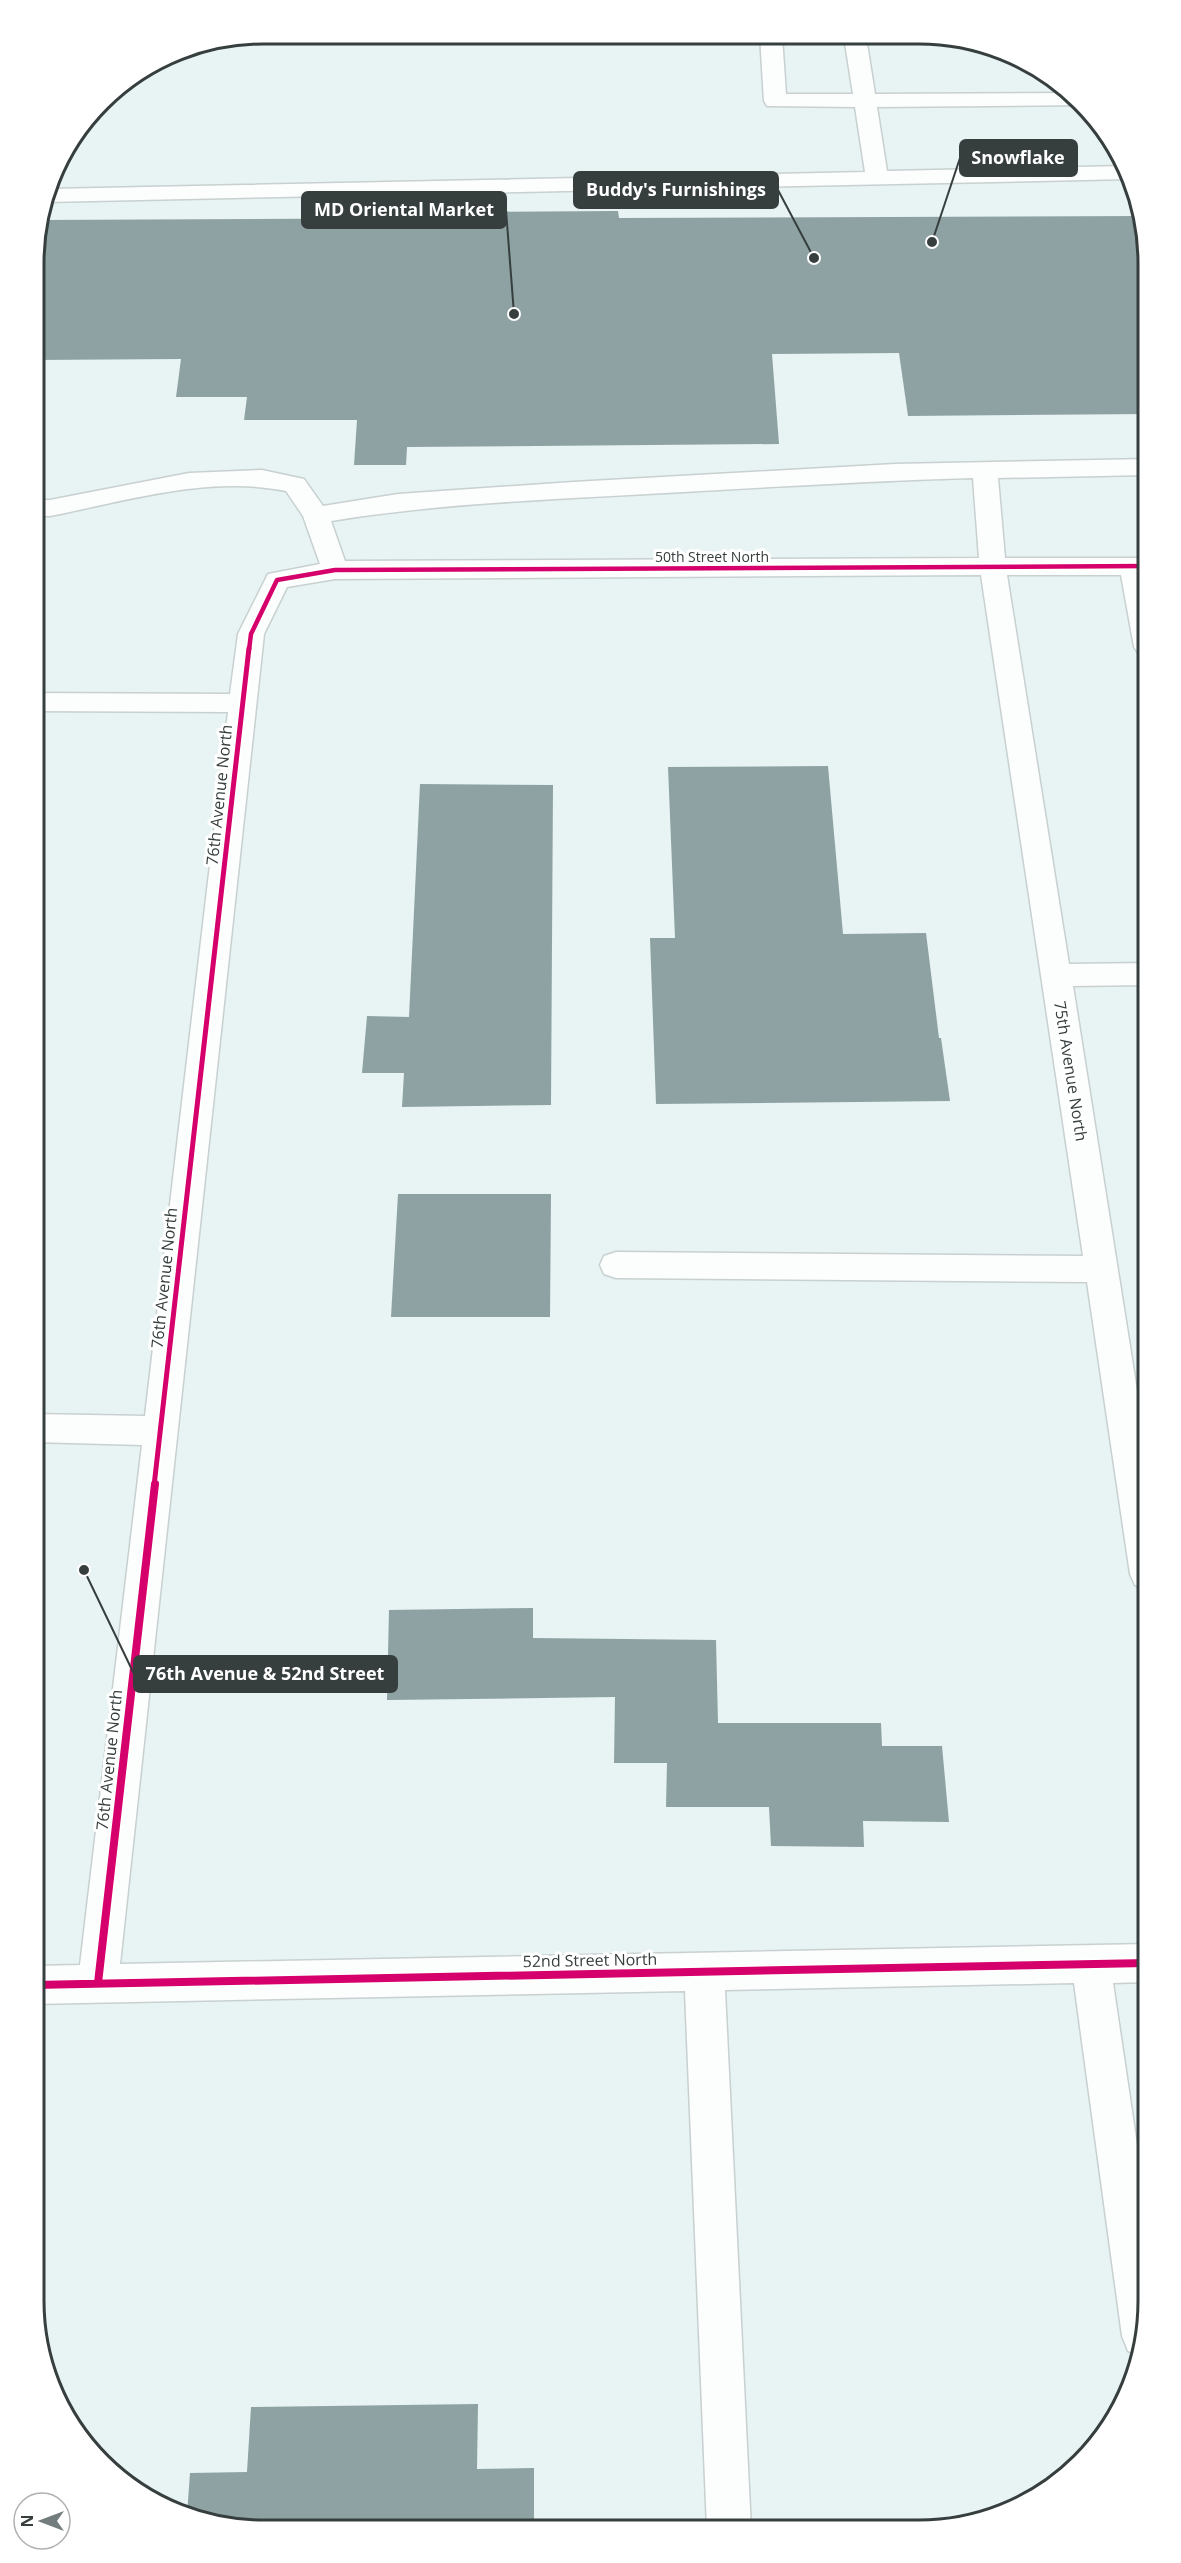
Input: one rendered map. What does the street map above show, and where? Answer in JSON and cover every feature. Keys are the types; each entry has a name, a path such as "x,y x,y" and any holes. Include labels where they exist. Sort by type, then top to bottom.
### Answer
{"street":[{"path":"771,44 775,101 1065,100"},
{"path":"856,44 877,179"},
{"path":"54,196 1118,173"},
{"path":"316,515 398,502 549,492 895,472 1138,467"},
{"name":"75th Avenue North","path":"985,470 993,568 1138,1509"},
{"path":"44,508 189,481 262,478 295,485 316,515 335,570"},
{"name":"50th Street North","path":"277,580 335,570 1138,566"},
{"name":"76th Avenue North","path":"98,1983 251,634 277,580"},
{"path":"44,702 243,703"},
{"path":"1056,975 1138,974"},
{"path":"616,1265 1101,1269"},
{"path":"44,1428 160,1431"},
{"name":"52nd Street North","path":"44,1985 1138,1963"},
{"path":"1091,1964 1138,2300"},
{"path":"704,1972 729,2520"}],"building":[{"path":"618,211 619,218 1132,216 1138,262 1138,414 908,416 899,353 772,354 779,444 407,447 406,465 354,465 357,420 244,420 247,397 176,397 181,359 44,360 44,248 48,220 442,218 442,212"},
{"path":"828,766 843,934 926,933 939,1038 941,1038 950,1101 656,1104 650,938 675,938 668,767"},
{"path":"420,784 553,785 551,1105 402,1107 404,1073 362,1073 367,1016 409,1017"},
{"path":"398,1194 551,1194 550,1317 391,1317"},
{"path":"533,1608 533,1638 716,1640 718,1723 881,1723 882,1746 942,1746 949,1822 863,1821 864,1847 771,1846 769,1807 666,1807 667,1763 614,1763 615,1697 387,1700 389,1610"},
{"path":"478,2404 477,2469 534,2468 534,2520 262,2520 234,2518 188,2506 190,2473 247,2472 251,2407"}],"cycle path":[{"path":"98,1983 251,634 277,580 335,570 1138,566"},
{"path":"44,1985 1138,1963"}],"place":[{"name":"Snowflake","path":"932,242"},
{"name":"Buddy's Furnishings","path":"814,258"},
{"name":"MD Oriental Market","path":"514,314"},
{"name":"76th Avenue & 52nd Street","path":"84,1570"}]}
